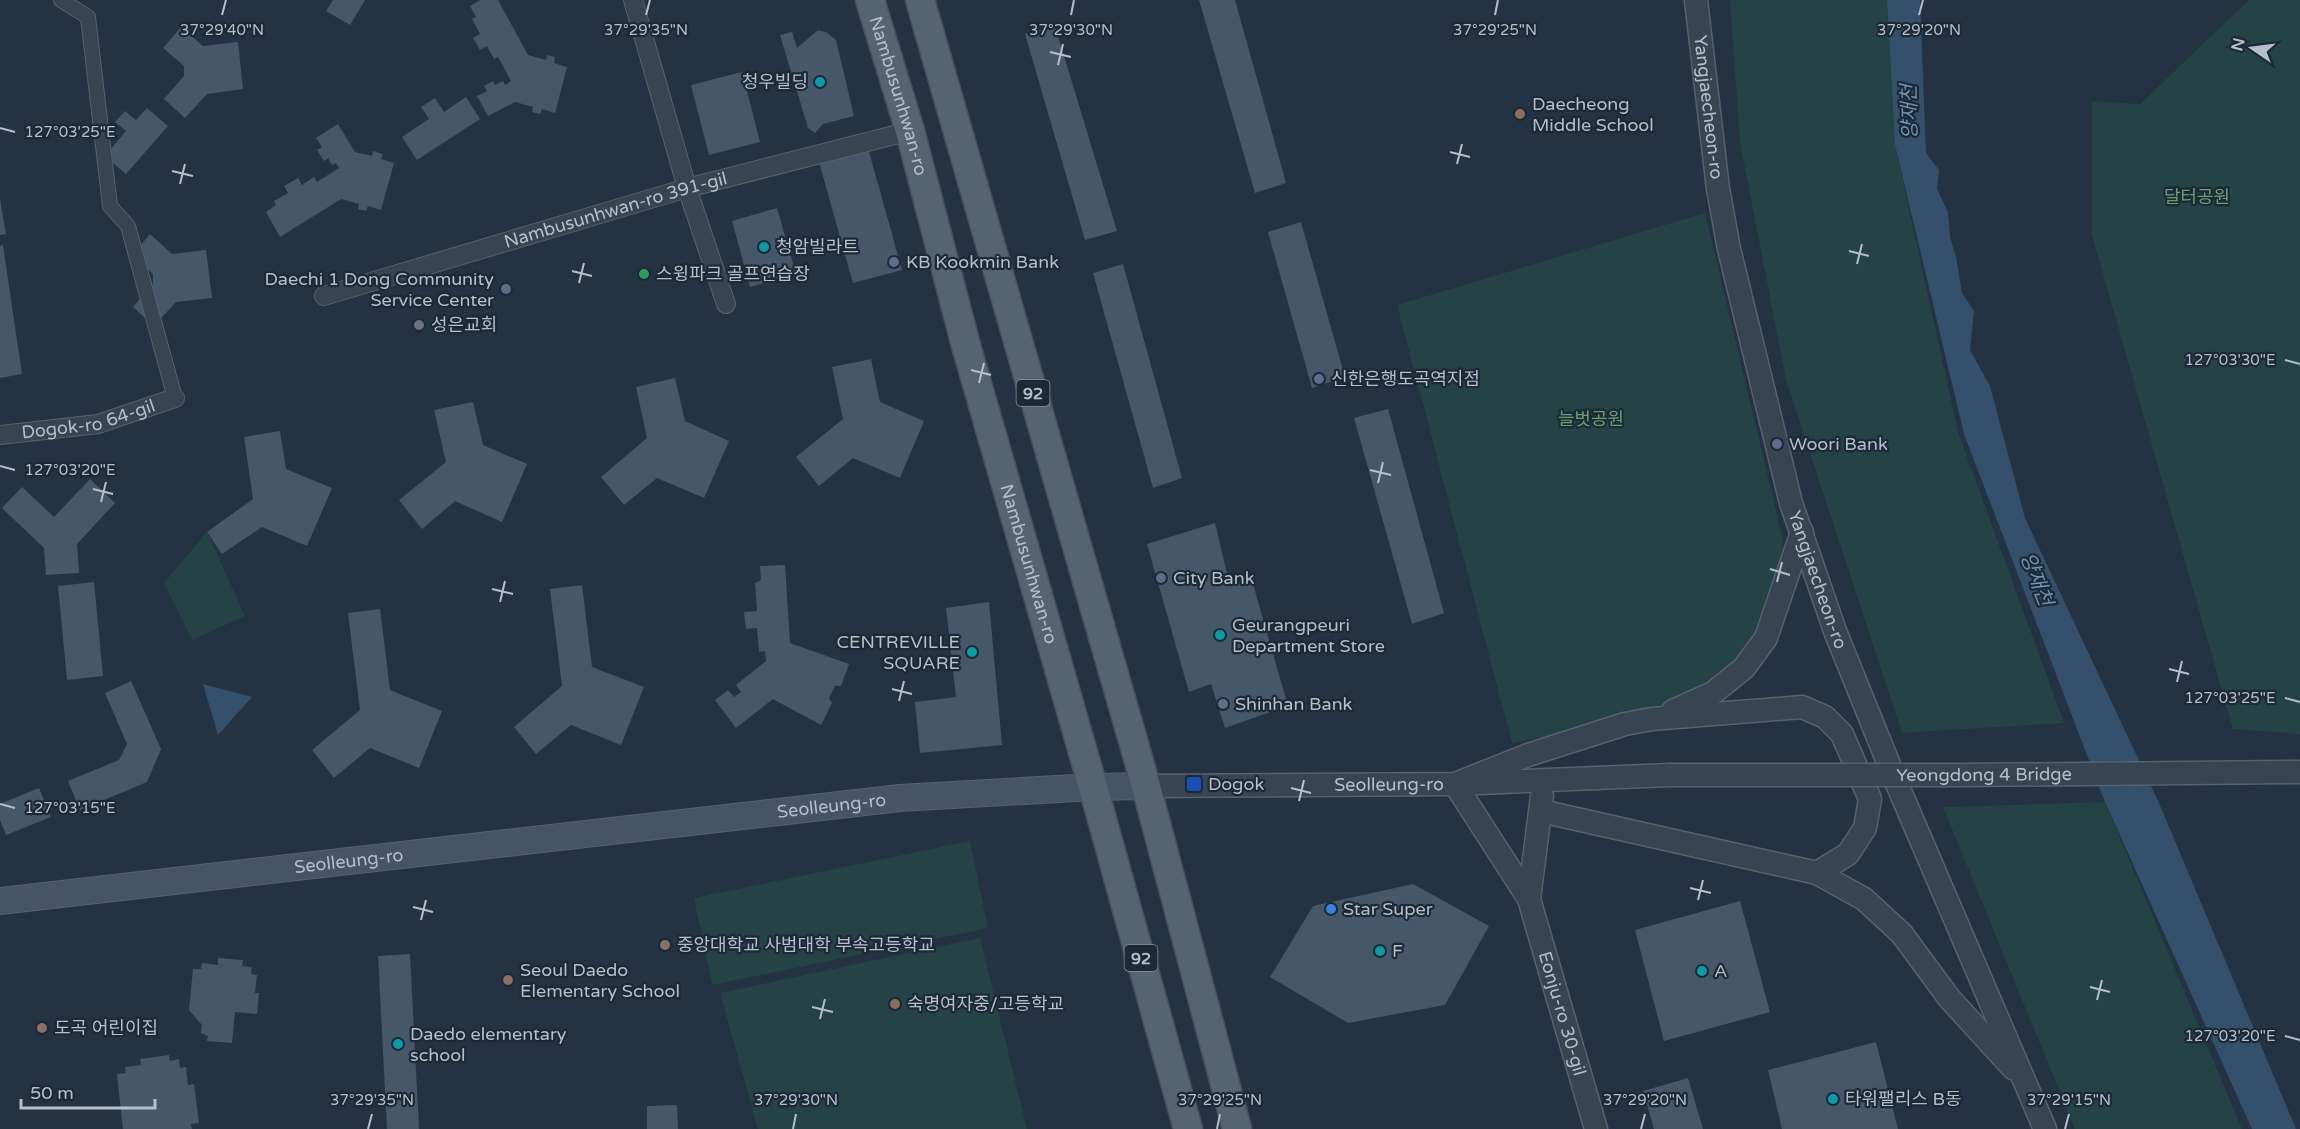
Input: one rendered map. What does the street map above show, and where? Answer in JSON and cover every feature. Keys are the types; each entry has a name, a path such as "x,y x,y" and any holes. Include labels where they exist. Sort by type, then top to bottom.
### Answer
{"main road":[{"name":"Nambusunhwan-ro","path":"870,0 910,131 965,342 1093,787 1188,1129"},
{"name":"92","path":"921,0 1146,786 1238,1129"},
{"name":"Seolleung-ro","path":"0,901 900,798 1146,786"}],"street":[{"path":"61,0 88,17 110,206 128,226 175,398"},
{"path":"633,0 687,188 726,304"},
{"name":"Yangjaecheon-ro","path":"1695,0 1718,189 1729,249 1791,503 1835,631 1893,777 2045,1129"},
{"name":"Nambusunhwan-ro 391-gil","path":"324,296 687,188 910,131"},
{"name":"Dogok-ro 64-gil","path":"0,435 98,424 175,398"},
{"path":"1652,719 1713,693 1744,668 1766,638 1802,532"},
{"path":"1529,899 1455,784 1528,755 1625,724 1652,719 1802,707 1825,717 1842,734 1870,799 1865,828 1848,854 1817,873"},
{"name":"Yeongdong 4 Bridge","path":"1669,775 2300,772"},
{"name":"Seolleung-ro","path":"1146,786 1455,784 1669,775"},
{"path":"1529,899 1543,780"},
{"path":"1541,811 1817,873 1864,899 1902,934 1950,998 2026,1082"},
{"name":"Eonju-ro 30-gil","path":"1529,899 1596,1129"}],"green space":[{"path":"1730,0 1887,0 1895,145 1958,432 2064,723 1902,733 1786,380 1740,142"},
{"name":"달터공원","path":"2249,0 2300,0 2300,734 2233,729 2092,235 2092,101 2140,104"},
{"name":"늘벗공원","path":"1705,213 1783,540 1777,594 1756,651 1695,705 1512,743 1397,305"},
{"path":"207,532 245,616 192,640 164,583"},
{"path":"2105,802 2242,1129 2075,1129 1943,807"},
{"path":"970,841 988,928 712,985 694,898"},
{"path":"980,938 1027,1129 758,1129 720,993"}],"water":[{"name":"양재천","path":"1887,0 1920,0 1926,153 1939,170 1937,189 1948,212 1950,237 1962,293 1974,311 1970,350 1990,386 2025,518 2159,803 2296,1129 2252,1129 2105,802 1964,434 1895,145"},
{"path":"203,684 252,697 218,735"}],"building":[{"path":"333,0 365,0 350,25 326,11"},
{"path":"480,0 498,0 528,55 546,60 547,55 555,57 554,63 567,67 555,113 542,109 540,114 532,112 533,107 515,102 488,116 477,96 487,91 484,86 493,81 495,85 503,81 505,85 511,81 498,57 494,59 487,46 480,50 473,38 480,34 472,19 476,17 470,6"},
{"path":"1199,0 1235,0 1286,183 1255,193"},
{"path":"1055,26 1117,231 1085,240 1025,34"},
{"path":"181,27 203,46 238,42 243,89 207,94 185,118 164,99 184,76 184,66 163,48"},
{"name":"청우빌딩","path":"818,30 826,32 836,40 854,116 823,124 815,133 808,128 780,35 792,32 797,48"},
{"path":"742,72 760,142 709,155 691,85"},
{"path":"466,97 480,119 417,160 402,137 429,119 421,107 435,98 444,112"},
{"path":"147,108 168,126 126,174 105,156 126,131 115,122 125,111 136,120"},
{"path":"338,124 355,152 372,156 373,151 383,154 381,159 394,163 381,210 368,206 366,211 358,209 359,204 341,199 280,237 266,212 276,205 274,201 288,193 284,186 298,178 302,185 314,177 317,182 339,168 336,163 332,165 328,158 324,161 317,150 322,147 316,138"},
{"path":"868,148 902,270 853,283 819,162"},
{"path":"0,199 6,234 0,235"},
{"name":"청암빌라트","path":"777,208 796,274 750,287 732,221"},
{"path":"1301,222 1345,377 1312,388 1268,232"},
{"path":"150,234 172,254 206,250 212,298 176,302 154,326 133,307 153,284 153,274 132,256"},
{"path":"3,245 22,374 0,378 0,246"},
{"path":"1123,264 1182,478 1153,488 1093,273"},
{"path":"871,359 880,402 924,421 900,478 853,458 819,486 796,457 843,419 832,367"},
{"path":"675,378 685,421 729,441 704,498 657,478 624,505 601,477 647,438 636,387"},
{"path":"473,402 483,445 527,464 502,522 455,501 422,529 399,500 446,462 434,410"},
{"path":"1388,409 1444,613 1412,624 1354,418"},
{"path":"280,431 286,469 332,488 307,546 262,527 222,554 207,532 253,499 244,437"},
{"path":"90,479 115,503 77,544 79,573 46,575 44,548 2,508 22,487 54,517"},
{"name":"Geurangpeuri Department Store","path":"1215,523 1230,586 1251,577 1288,706 1225,728 1211,684 1189,692 1147,544"},
{"path":"785,565 790,643 849,664 841,686 835,686 829,698 832,703 821,725 773,699 736,728 715,700 728,690 734,697 741,692 736,685 766,661 765,651 759,652 757,628 746,629 744,612 757,611 755,583 761,580 760,566"},
{"path":"94,582 103,676 67,680 58,586"},
{"path":"582,585 592,667 644,687 621,745 571,725 536,754 514,727 562,686 550,589"},
{"name":"CENTREVILLE SQUARE","path":"989,602 1002,745 920,753 915,702 956,697 946,608"},
{"path":"380,609 390,690 442,711 419,768 370,748 334,778 312,750 360,710 348,613"},
{"path":"131,681 161,749 147,782 80,810 68,781 119,760 127,744 105,693"},
{"path":"39,788 51,817 6,835 0,820 0,804"},
{"name":"F","path":"1413,884 1489,926 1445,1005 1348,1023 1270,977 1313,906"},
{"name":"A","path":"1740,901 1770,1012 1664,1041 1635,930"},
{"name":"Daedo elementary school","path":"410,954 419,1129 387,1129 378,956"},
{"path":"218,958 243,960 242,966 252,967 251,974 257,975 255,993 259,993 257,1014 235,1012 232,1043 207,1041 208,1036 201,1033 202,1025 189,1010 193,969 201,969 202,963 218,965"},
{"name":"타워팰리스 B동","path":"1876,1042 1898,1129 1782,1129 1768,1070"},
{"path":"169,1055 170,1061 179,1059 180,1068 186,1067 188,1085 194,1084 199,1123 191,1124 192,1129 123,1129 117,1074 126,1073 125,1067 141,1065 140,1059"},
{"path":"1688,1078 1703,1129 1654,1129 1643,1091"},
{"path":"677,1105 678,1129 647,1129 647,1106"}],"place":[{"name":"청우빌딩","path":"820,82"},
{"name":"Daecheong Middle School","path":"1520,114"},
{"name":"청암빌라트","path":"764,247"},
{"name":"KB Kookmin Bank","path":"894,262"},
{"name":"스윙파크 골프연습장","path":"644,274"},
{"name":"Daechi 1 Dong Community Service Center","path":"506,289"},
{"name":"성은교회","path":"419,325"},
{"name":"신한은행도곡역지점","path":"1319,379"},
{"name":"Woori Bank","path":"1777,444"},
{"name":"City Bank","path":"1161,578"},
{"name":"Geurangpeuri Department Store","path":"1220,635"},
{"name":"CENTREVILLE SQUARE","path":"972,652"},
{"name":"Shinhan Bank","path":"1223,704"},
{"name":"Dogok","path":"1194,784"},
{"name":"Star Super","path":"1331,909"},
{"name":"중앙대학교 사범대학 부속고등학교","path":"665,945"},
{"name":"F","path":"1380,951"},
{"name":"A","path":"1702,971"},
{"name":"Seoul Daedo Elementary School","path":"508,980"},
{"name":"숙명여자중/고등학교","path":"895,1004"},
{"name":"도곡 어린이집","path":"42,1028"},
{"name":"Daedo elementary school","path":"398,1044"},
{"name":"타워팰리스 B동","path":"1833,1099"}]}
